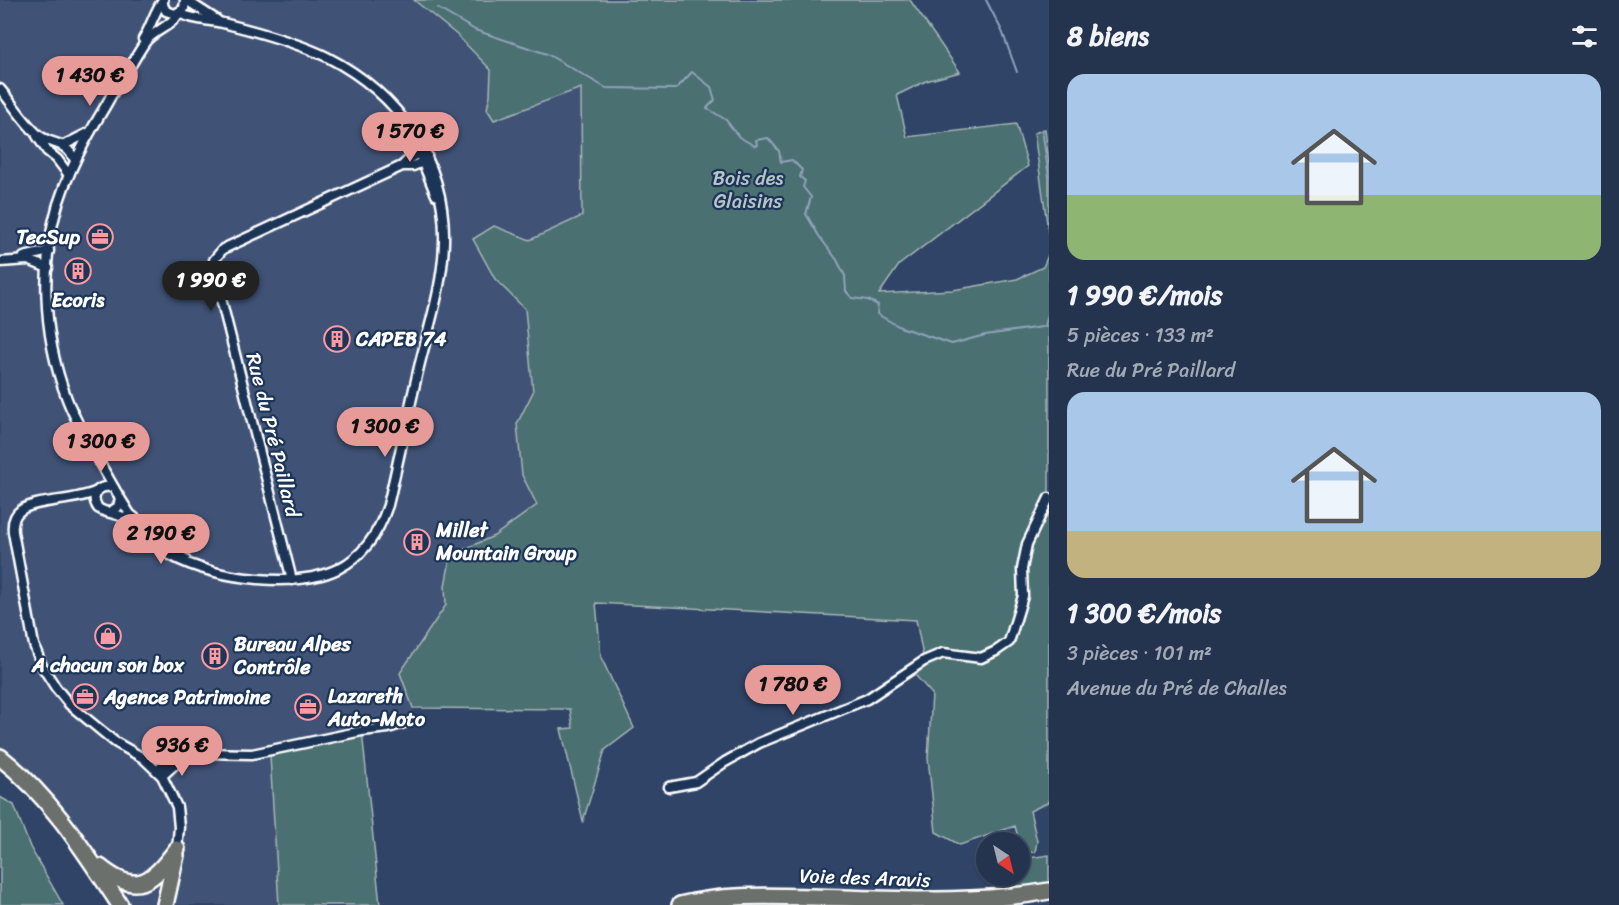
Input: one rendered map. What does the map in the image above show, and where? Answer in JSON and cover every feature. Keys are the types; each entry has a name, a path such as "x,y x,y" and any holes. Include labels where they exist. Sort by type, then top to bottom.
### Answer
{"highway":[{"path":"0,757 34,788 61,821 90,859 120,905"},
{"path":"61,821 110,905"},
{"path":"90,859 118,880 137,883 156,875 177,849"},
{"path":"165,905 177,849"},
{"path":"174,905 177,849"},
{"name":"Voie des Aravis","path":"680,905 728,897 766,896 963,901 1008,898 1049,891"},
{"path":"1028,905 1049,902"}],"street":[{"path":"74,499 95,505 101,511 126,519 169,555 225,575 292,580 318,577 342,567 368,544 384,515 440,280 444,241 440,204 423,157 398,114 369,84 328,58 308,49 222,23 179,13 172,14 166,11 163,0"},
{"path":"163,0 156,10 148,31 90,132 69,175 56,214 49,251 49,328 58,371 70,406 114,488 130,514 190,563"},
{"path":"112,94 146,42 155,32 174,20 184,9 186,0 222,23"},
{"path":"0,89 36,132 44,139 64,145 75,160"},
{"path":"36,132 47,151 57,159 69,175"},
{"path":"64,145 90,132"},
{"name":"Rue du Pré Paillard","path":"292,580 213,260 219,252 228,247 402,166 413,166 423,157"},
{"path":"57,159 75,160"},
{"path":"0,262 49,251"},
{"path":"17,259 28,260 48,268"},
{"path":"95,505 94,497 99,489 104,468"},
{"path":"114,488 110,486 74,499 24,508 13,522 13,532 34,645 48,677 70,705 115,742 143,758 159,773 177,807 179,827 177,849"},
{"path":"110,512 118,507 120,498"},
{"path":"669,788 696,782 759,743 867,699 924,662 943,653 981,658 1009,642 1023,596 1022,569 1027,544 1049,498"},
{"path":"159,773 171,760 184,756 200,753 252,754 404,723"}],"shaded area":[{"path":"0,0 414,0 457,35 491,70 487,109 581,87 582,216 529,240 494,226 495,279 525,309 533,392 517,424 522,475 537,505 494,536 451,555 445,586 446,605 400,673 413,708 414,722 270,756 279,905 127,905 0,756"}],"green space":[{"name":"Bois des Glaisins","path":"414,0 910,0 960,72 926,81 897,95 907,137 1016,124 1028,166 899,265 879,294 953,290 1017,279 1043,267 1049,253 1049,802 1030,811 1037,841 1035,852 1030,852 1030,832 1017,832 1015,826 998,832 976,832 976,839 960,845 936,832 928,758 932,694 916,676 924,661 916,620 596,603 601,657 634,728 605,750 583,821 561,729 573,728 570,709 413,708 400,673 446,605 445,586 451,555 494,536 537,505 522,475 517,424 533,392 525,309 495,279 473,239 494,226 530,240 582,216 581,88 494,120 487,109 491,70 457,35"},
{"path":"1045,129 1049,163 1049,237 1034,133"},
{"path":"362,731 380,905 279,905 270,756"},
{"path":"0,797 14,805 30,847 63,905 0,905"},
{"path":"1049,855 1049,883 1022,889 1018,886 1030,886 1030,858"}],"waterway":[{"path":"986,0 1002,31 1017,72"},
{"path":"437,8 475,30 547,54 606,88 676,89 692,72 711,87 715,100 707,108 726,120 739,137 755,146 757,145 756,140 768,138 779,151 781,162 792,160 802,170 800,177 805,181 803,187 811,197 806,214 837,260 845,276 846,291 852,298 868,300 878,305 877,314 900,327 952,344 985,335 1049,326"},
{"path":"1042,129 1049,177"},
{"path":"1045,326 1049,311"}],"place":[{"name":"TecSup","path":"100,237"},
{"name":"Ecoris","path":"78,271"},
{"name":"CAPEB 74","path":"337,339"},
{"name":"Millet Mountain Group","path":"417,542"},
{"name":"A chacun son box","path":"108,636"},
{"name":"Bureau Alpes Contrôle","path":"215,656"},
{"name":"Agence Patrimoine","path":"85,697"},
{"name":"Lazareth Auto-Moto","path":"308,707"}]}
